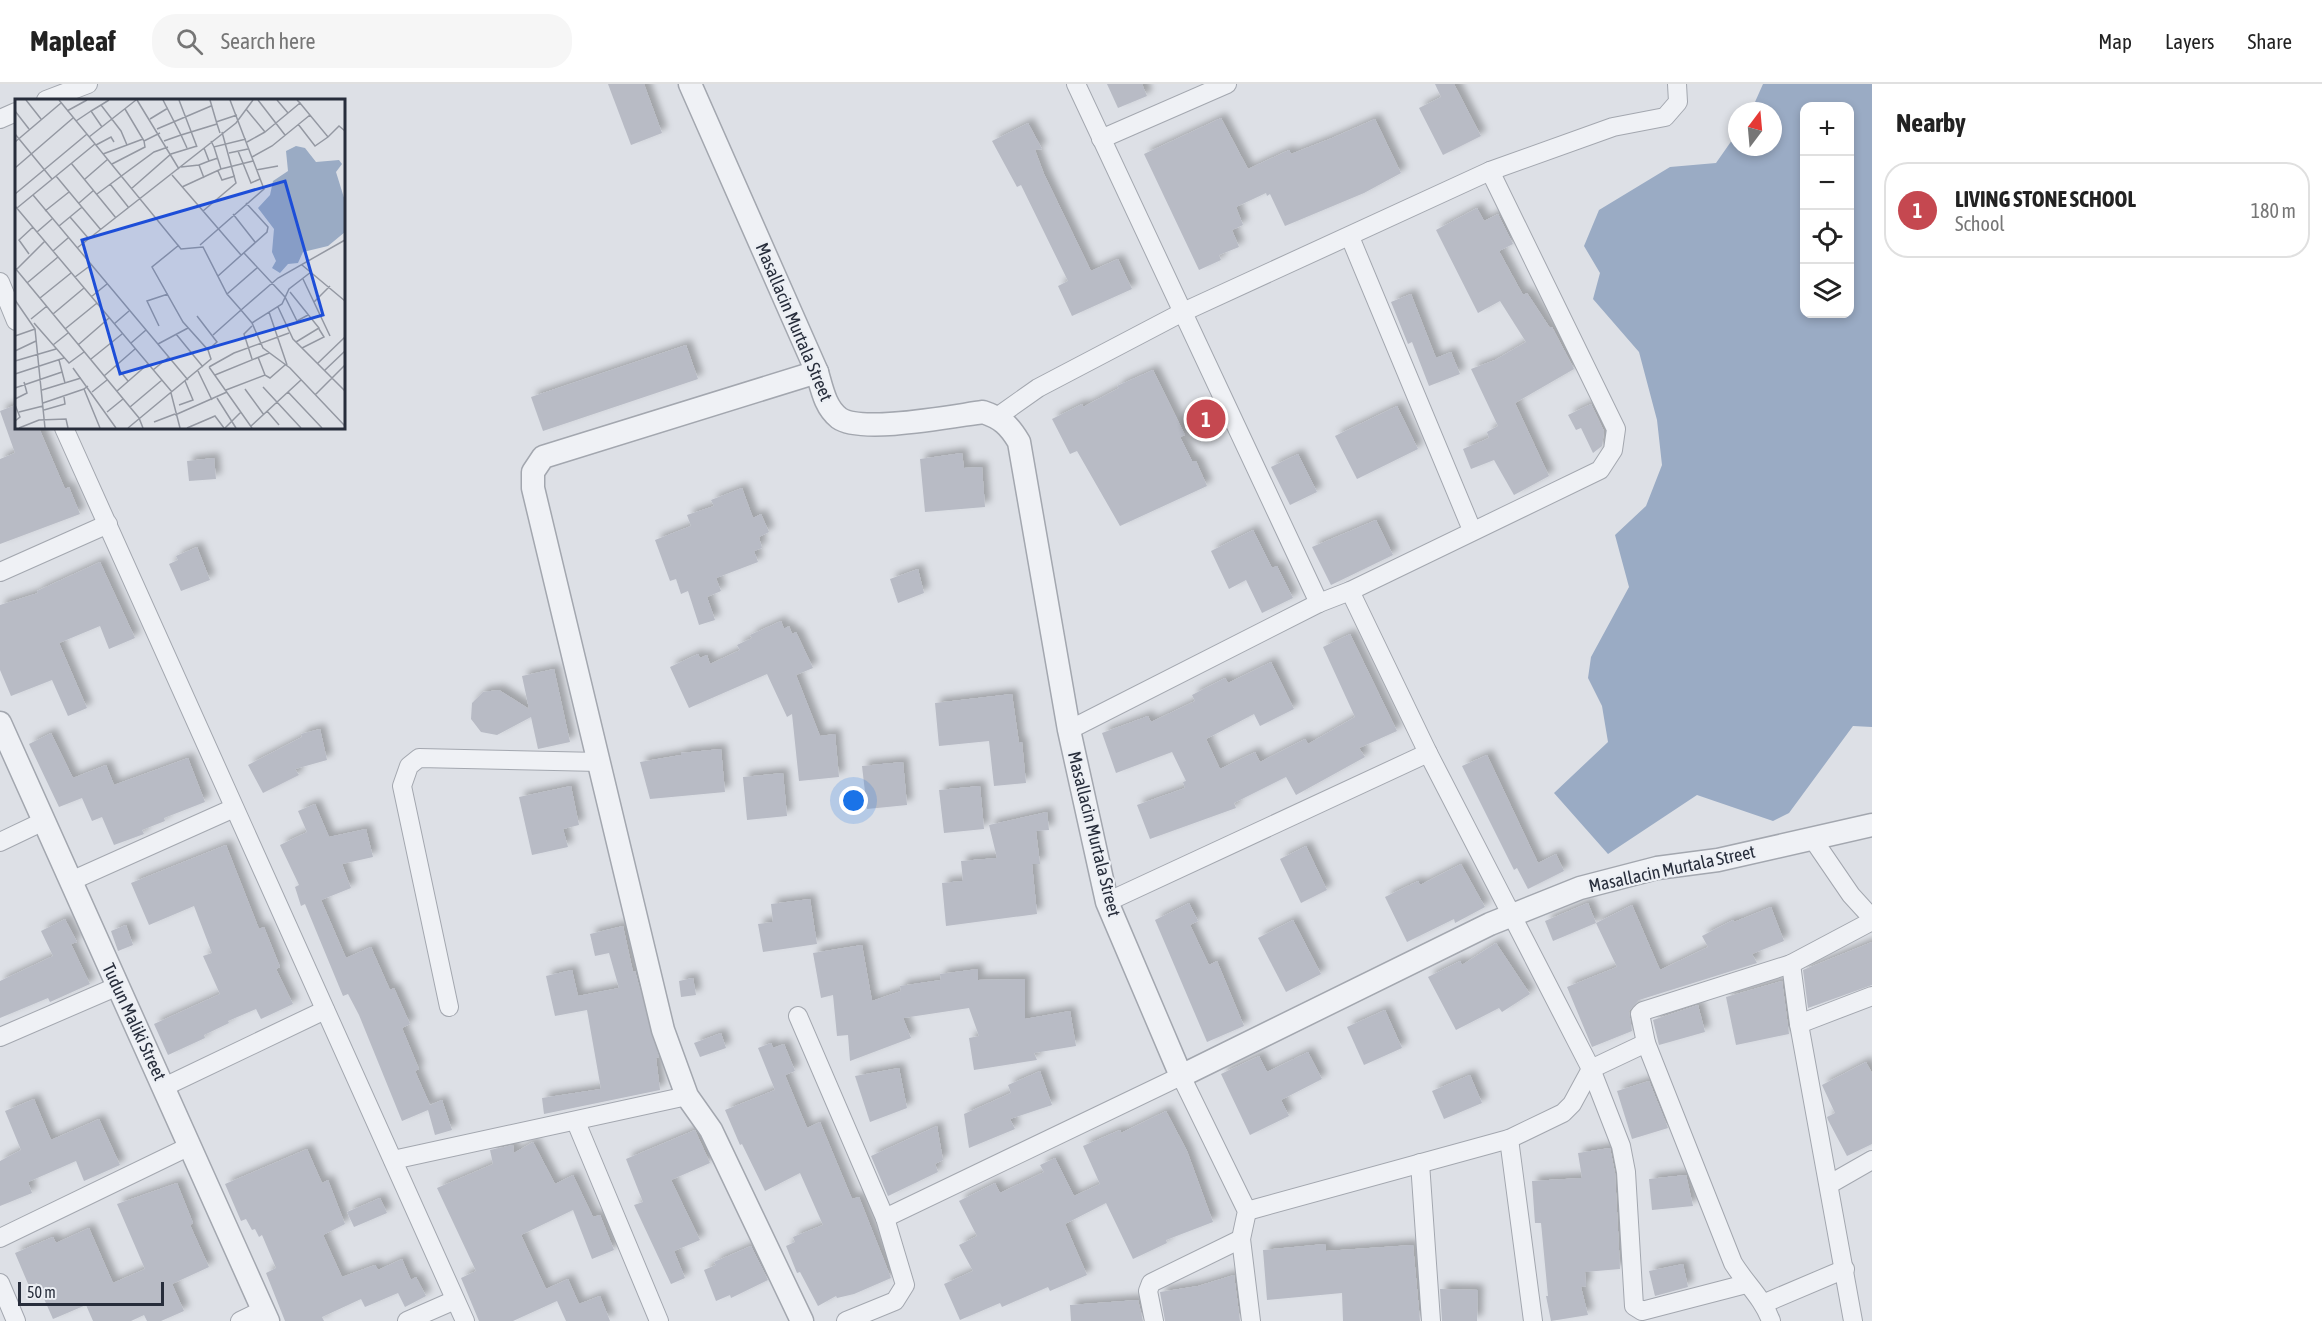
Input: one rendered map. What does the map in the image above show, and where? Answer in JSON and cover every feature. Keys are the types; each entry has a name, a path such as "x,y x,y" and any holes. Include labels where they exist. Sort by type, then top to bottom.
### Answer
{"street":[{"path":"56,93 88,84"},
{"name":"Masallacin Murtala Street","path":"690,84 817,372 828,406 840,418 856,424 875,425 983,412 997,417 1009,426 1019,442 1069,730 1107,902 1181,1076 1511,916 1580,888 1647,871 1718,860 1872,825"},
{"path":"1076,84 1181,313 1319,603"},
{"path":"1101,139 1227,84"},
{"path":"997,417 1038,388 1181,313 1490,171 1613,127 1665,117 1678,102 1677,84"},
{"path":"0,119 15,112"},
{"path":"1069,730 1319,603 1350,591 1600,470 1613,450 1616,429 1490,171"},
{"path":"1350,237 1472,530"},
{"path":"0,282 15,318"},
{"path":"0,327 15,320"},
{"path":"802,1321 711,1130 687,1096 663,1030 533,488 533,472 543,457 817,372"},
{"path":"64,429 465,1321"},
{"path":"0,572 108,524"},
{"path":"1350,591 1428,753 1591,1069 1621,1146 1626,1172 1634,1306 1642,1311 1746,1284"},
{"name":"Tudun Maliki Street","path":"0,723 266,1316"},
{"path":"1107,902 1428,753"},
{"path":"449,1007 402,786 409,766 419,758 600,762"},
{"path":"71,881 234,808"},
{"path":"0,842 44,821"},
{"path":"1771,1321 1765,1303 1746,1284 1733,1263 1646,1043 1640,1018 1642,1011 1791,964 1872,919 1851,895 1812,838"},
{"path":"1791,964 1799,1024 1830,1184 1853,1321"},
{"path":"0,1036 118,986"},
{"path":"1799,1024 1872,996"},
{"path":"164,1087 325,1010"},
{"path":"798,1016 885,1218 905,1285 895,1301 846,1321"},
{"path":"1247,1211 1509,1139 1563,1113 1572,1104 1591,1069 1646,1043"},
{"path":"885,1218 1181,1076 1247,1211 1241,1239 1251,1321"},
{"path":"393,1160 687,1096"},
{"path":"576,1122 659,1321"},
{"path":"1509,1139 1533,1321"},
{"path":"0,1238 190,1146"},
{"path":"1830,1184 1872,1160"},
{"path":"1420,1163 1431,1321"},
{"path":"1154,1321 1148,1291 1151,1282 1241,1239"},
{"path":"1765,1303 1845,1269"},
{"path":"0,1282 16,1321"},
{"path":"407,1321 455,1300"},
{"path":"240,1321 266,1316"}],"water":[{"path":"1763,84 1872,84 1872,727 1853,726 1789,813 1773,821 1697,795 1608,854 1554,793 1608,742 1602,706 1588,678 1591,657 1629,587 1615,535 1646,506 1662,465 1657,420 1639,352 1593,299 1600,273 1584,246 1599,210 1670,167 1716,163 1728,146 1728,156 1782,156 1782,102 1755,102"}],"building":[{"path":"608,84 644,84 662,133 631,145"},
{"path":"1107,84 1142,84 1147,96 1118,108"},
{"path":"1435,84 1454,84 1481,136 1443,155 1419,108 1441,97"},
{"path":"1221,118 1248,169 1289,150 1291,154 1375,119 1401,173 1364,193 1285,226 1270,194 1267,196 1266,193 1236,207 1243,225 1232,230 1239,247 1219,255 1221,260 1199,270 1144,154"},
{"path":"1028,123 1042,149 1035,150 1044,174 1091,271 1118,259 1132,289 1072,316 1058,286 1068,281 1021,185 1017,187 992,141"},
{"path":"1477,208 1484,221 1498,214 1513,244 1499,251 1523,295 1527,293 1550,328 1552,327 1574,369 1515,403 1549,476 1514,495 1494,460 1471,469 1463,449 1489,438 1487,432 1498,426 1471,369 1495,360 1526,342 1500,301 1478,313 1436,230"},
{"path":"1411,294 1436,358 1451,352 1460,374 1429,386 1412,342 1408,344 1391,302"},
{"path":"686,345 698,379 543,431 531,397"},
{"path":"1153,370 1185,435 1180,437 1192,461 1196,461 1207,486 1120,526 1077,451 1070,454 1052,419 1082,404 1083,407 1119,388 1117,386"},
{"path":"1591,404 1604,431 1602,446 1593,453 1581,428 1576,430 1568,415"},
{"path":"15,405 15,429 39,429 65,489 69,487 80,514 0,544 0,459 15,453 0,411"},
{"path":"1397,406 1418,449 1357,479 1335,436"},
{"path":"962,453 964,468 982,467 985,507 925,512 920,459"},
{"path":"1298,454 1317,492 1290,505 1271,467"},
{"path":"214,458 216,479 189,481 187,461"},
{"path":"742,488 753,518 761,514 769,532 759,537 762,548 754,551 758,562 716,578 721,591 707,597 715,620 699,625 688,591 681,594 676,579 670,581 655,540 691,526 687,515 714,506 711,500"},
{"path":"1376,520 1393,555 1331,585 1312,547"},
{"path":"1253,530 1272,568 1277,566 1293,598 1262,613 1246,580 1229,589 1211,551"},
{"path":"197,547 210,580 181,591 169,564 178,560 176,556"},
{"path":"100,562 135,638 109,649 100,626 59,643 87,708 68,716 52,680 11,696 0,670 0,605 38,593 37,591"},
{"path":"918,569 924,593 898,603 890,579"},
{"path":"781,621 784,629 789,626 792,634 796,632 813,668 796,675 820,736 835,734 839,777 799,781 792,714 787,717 767,674 689,708 670,667 698,654 700,658 707,655 710,664 740,650 737,645 752,638 750,635"},
{"path":"1350,634 1397,731 1359,748 1365,757 1296,795 1286,777 1234,803 1236,808 1150,839 1137,805 1185,788 1183,782 1186,781 1172,752 1116,773 1102,733 1148,716 1151,722 1195,701 1192,695 1225,678 1228,683 1271,662 1294,709 1260,726 1254,714 1206,739 1220,769 1255,752 1260,762 1305,739 1308,744 1355,717 1323,647"},
{"path":"554,669 570,742 538,749 531,717 497,735 481,732 471,719 472,703 483,692 499,690 529,709 522,676"},
{"path":"1012,694 1019,743 1022,742 1026,783 994,786 989,741 939,746 935,703"},
{"path":"320,729 327,760 295,769 299,775 263,793 248,765 302,737 301,734"},
{"path":"51,733 73,778 106,765 114,785 188,758 205,802 164,818 165,821 142,830 144,834 114,845 102,817 92,821 82,798 59,807 29,744"},
{"path":"721,749 725,792 650,799 640,762 681,755 681,753"},
{"path":"1487,755 1538,863 1556,854 1564,871 1528,889 1517,868 1514,870 1462,766"},
{"path":"903,762 907,805 867,809 862,766"},
{"path":"783,773 787,816 747,820 743,777"},
{"path":"571,786 579,825 563,829 568,847 532,855 519,797"},
{"path":"980,786 984,829 944,833 939,790"},
{"path":"315,804 329,837 366,829 373,857 342,864 351,888 321,900 346,958 371,947 390,990 394,988 410,1024 402,1028 419,1069 415,1071 430,1105 442,1100 452,1130 435,1135 428,1110 402,1121 359,1015 348,994 343,996 305,904 301,906 295,887 299,885 280,845 307,832 298,811"},
{"path":"1047,812 1049,830 1036,831 1040,864 1032,864 1037,914 946,926 942,883 963,881 961,861 997,858 989,825"},
{"path":"226,845 259,929 264,927 280,967 276,969 293,1004 261,1019 256,1009 228,1021 229,1023 204,1035 205,1038 168,1055 154,1024 220,994 203,956 212,953 194,906 149,925 131,883"},
{"path":"1306,846 1327,890 1301,903 1280,859"},
{"path":"1461,864 1485,907 1455,923 1454,919 1407,942 1385,897 1418,881 1420,885"},
{"path":"810,899 817,944 763,952 758,924 773,922 771,904"},
{"path":"1189,903 1198,921 1190,925 1209,965 1217,961 1244,1026 1207,1042 1155,920"},
{"path":"1588,903 1596,923 1553,941 1545,921"},
{"path":"1632,905 1660,970 1708,947 1702,936 1733,920 1734,922 1771,907 1784,941 1752,954 1757,963 1639,1000 1629,1011 1632,1031 1592,1047 1567,987 1617,967 1596,923"},
{"path":"65,919 77,942 71,944 90,984 50,1002 48,998 0,1018 0,981 53,956 41,931"},
{"path":"1293,920 1321,974 1286,992 1258,938"},
{"path":"126,925 133,945 118,951 111,931"},
{"path":"623,926 633,972 635,971 659,1057 656,1058 660,1090 544,1114 542,1098 601,1089 587,1010 555,1016 546,976 572,970 578,996 619,988 609,953 595,956 590,934"},
{"path":"1872,942 1872,985 1808,1008 1803,970"},
{"path":"1496,943 1530,994 1502,1012 1499,1008 1456,1030 1428,977 1460,961 1462,965"},
{"path":"862,945 872,1001 901,991 900,986 941,980 940,974 978,969 978,980 1025,979 1025,1019 1070,1011 1076,1046 1034,1053 1037,1060 974,1070 969,1038 979,1036 969,1008 903,1018 911,1038 850,1061 848,1035 837,1036 833,995 821,998 813,953"},
{"path":"693,978 696,995 681,997 679,981"},
{"path":"1782,981 1789,1034 1736,1045 1726,997"},
{"path":"1698,1005 1705,1032 1659,1045 1653,1020"},
{"path":"1385,1010 1402,1048 1364,1065 1347,1027"},
{"path":"721,1033 726,1048 700,1057 694,1043"},
{"path":"771,1043 773,1048 784,1044 795,1071 785,1075 807,1128 820,1122 852,1199 859,1197 891,1278 854,1294 837,1298 836,1296 818,1306 800,1272 797,1273 786,1246 795,1242 793,1237 823,1225 800,1173 765,1191 742,1144 740,1145 725,1110 775,1090 758,1048"},
{"path":"1308,1052 1322,1079 1281,1100 1289,1116 1250,1135 1221,1074 1259,1056 1267,1072"},
{"path":"1866,1062 1872,1073 1872,1144 1847,1156 1828,1120 1827,1117 1835,1113 1822,1085"},
{"path":"899,1068 907,1108 870,1122 855,1076"},
{"path":"1040,1071 1052,1105 1010,1119 1015,1129 969,1148 964,1114 1011,1093 1008,1085"},
{"path":"1470,1075 1482,1103 1444,1119 1432,1091"},
{"path":"1649,1081 1668,1128 1632,1139 1617,1091"},
{"path":"34,1099 51,1140 99,1119 120,1165 84,1181 76,1161 28,1182 32,1193 0,1206 0,1161 21,1150 5,1111"},
{"path":"1166,1111 1187,1151 1213,1222 1166,1240 1167,1243 1133,1259 1106,1203 1065,1224 1087,1275 1050,1291 1048,1287 1002,1307 1000,1303 960,1320 944,1284 973,1271 959,1245 977,1236 959,1201 995,1183 1000,1193 1044,1172 1040,1165 1055,1158 1074,1196 1100,1184 1083,1146 1120,1130 1121,1133"},
{"path":"937,1126 943,1160 935,1164 938,1172 888,1196 871,1156"},
{"path":"695,1130 710,1163 671,1180 700,1240 674,1251 685,1278 671,1284 634,1205 643,1202 626,1159"},
{"path":"533,1142 555,1184 573,1175 593,1217 600,1215 614,1250 592,1259 573,1210 521,1235 546,1289 568,1279 579,1304 600,1296 610,1321 566,1321 557,1301 513,1321 479,1321 461,1278 476,1271 437,1188 493,1164 490,1150 513,1145 514,1153"},
{"path":"1610,1148 1615,1173 1620,1269 1585,1272 1586,1286 1581,1287 1588,1315 1551,1321 1546,1296 1548,1296 1541,1223 1535,1223 1532,1181 1582,1178 1578,1153"},
{"path":"307,1149 322,1183 328,1180 345,1224 323,1235 342,1277 375,1265 378,1270 402,1259 411,1280 416,1277 426,1296 405,1307 398,1293 365,1307 361,1299 322,1317 324,1321 285,1321 266,1273 276,1268 262,1235 259,1237 255,1229 252,1230 246,1219 241,1221 225,1184"},
{"path":"1686,1175 1693,1206 1652,1210 1649,1179"},
{"path":"177,1183 193,1223 190,1225 209,1267 172,1284 184,1311 161,1321 147,1321 144,1315 131,1321 93,1321 86,1305 53,1319 37,1283 29,1286 15,1253 53,1237 56,1243 89,1228 113,1283 145,1269 117,1204"},
{"path":"380,1198 387,1213 354,1227 347,1212"},
{"path":"1325,1244 1326,1251 1413,1245 1420,1321 1343,1321 1342,1293 1267,1300 1263,1250"},
{"path":"751,1246 768,1280 731,1298 730,1295 716,1301 704,1270 716,1265 714,1262"},
{"path":"1683,1264 1688,1287 1655,1296 1649,1271"},
{"path":"1234,1275 1240,1321 1165,1321 1160,1292 1198,1286"},
{"path":"1440,1289 1478,1290 1477,1321 1442,1321"},
{"path":"1138,1300 1143,1321 1071,1321 1070,1305"}],"place":[{"name":"LIVING STONE SCHOOL","path":"1206,419"}]}
